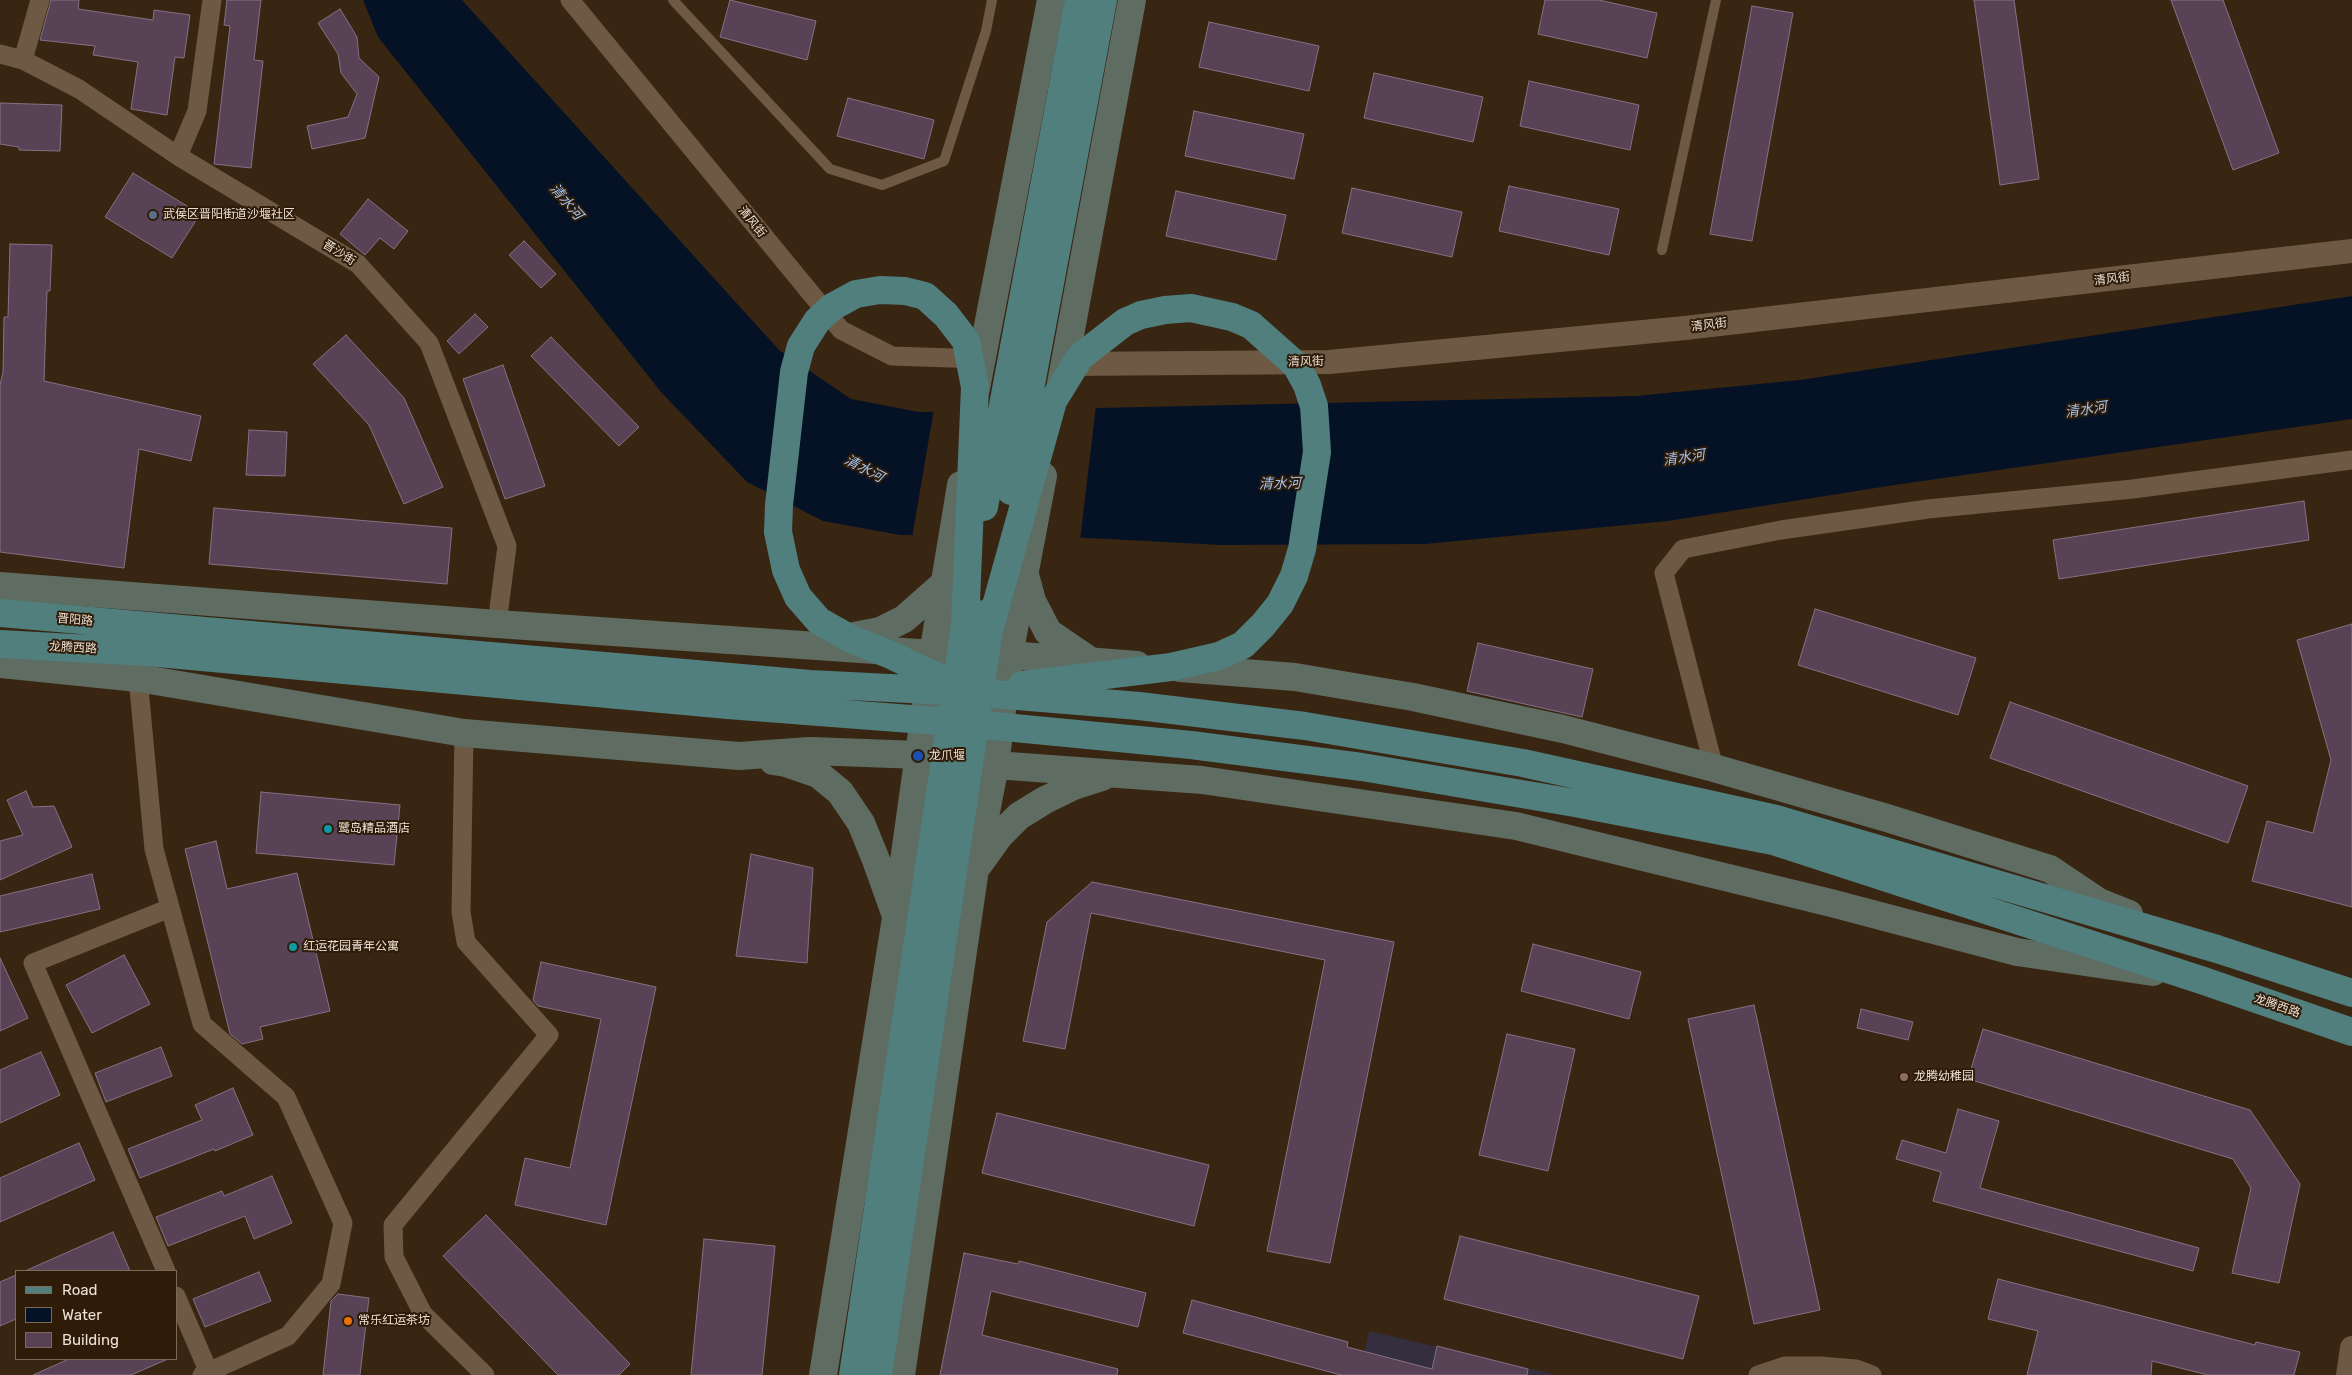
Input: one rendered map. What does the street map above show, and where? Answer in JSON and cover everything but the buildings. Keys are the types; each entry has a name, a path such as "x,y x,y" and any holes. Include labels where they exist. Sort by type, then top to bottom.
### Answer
{"main road":[{"path":"823,1375 896,918 933,654 952,548 976,388 1051,0"},
{"path":"878,1375 978,626 986,493 1079,0"},
{"path":"853,1375 978,626 1009,503 1103,0"},
{"path":"901,1375 975,869 995,765 1009,655 1132,0"},
{"path":"880,290 905,291 925,296 946,315 966,341 975,387 978,626 1052,401 1080,357 1125,322 1141,315 1165,310 1191,308 1232,317 1251,325 1296,365 1307,385 1314,406 1317,452 1302,549 1294,576 1280,604 1263,625 1242,644 1219,656 1171,667 1102,674 970,692 891,655 851,639 819,621 798,597 786,570 778,532 778,505 794,372 801,346 817,321 832,307 856,294 880,290"},
{"path":"1026,568 1032,600 1048,632 1091,661"},
{"path":"780,642 846,638 880,631 904,619 945,583"},
{"path":"0,586 497,624 933,654 1009,655 1295,677 1404,695 1562,729 1714,768 1887,818 2050,869 2099,902 2217,949"},
{"name":"晋阳路","path":"0,614 148,639"},
{"path":"148,639 810,684 970,692 1139,706 1305,726 1523,763 2217,949 2352,993"},
{"path":"148,639 1191,745 1362,767 1575,803 1774,830"},
{"name":"龙腾西路","path":"0,644 148,639"},
{"path":"0,664 138,678 464,733 739,756 794,765 818,774 840,792 860,823 876,860 896,918"},
{"path":"739,756 810,751 920,755 995,765 1202,780 1516,826 1830,902 2017,952 2201,980"},
{"path":"975,869 999,836 1019,816 1045,800 1074,786 1114,773"},
{"name":"龙腾西路","path":"1774,830 2352,1032"}],"street":[{"path":"23,60 40,0"},
{"path":"178,156 197,111 212,0"},
{"name":"清风街","path":"570,0 841,330 892,356 981,359"},
{"name":"晋沙街","path":"0,54 23,60 79,88 178,156 358,264 429,343 507,546 497,624"},
{"name":"清风街","path":"1064,364 1329,362 1685,328 2352,251"},
{"path":"1714,768 1664,573 1683,549 1781,530 1928,509 2133,488 2352,460"},
{"path":"138,678 154,849 202,1024 286,1097 343,1223 331,1284 288,1336 207,1374 178,1301"},
{"path":"464,733 462,912 466,942 549,1035 393,1225 394,1257 423,1314 485,1375"},
{"path":"166,1270 33,963 170,908"},
{"path":"2348,1375 2352,1348"},
{"path":"1758,1375 1785,1366 1820,1366 1856,1369 1872,1375"}],"lane":[{"path":"673,0 830,169 882,185 944,161 986,31 992,0"},
{"path":"1662,250 1716,0"}],"shaded area":[{"path":"1369,1331 1557,1375 1359,1375"}],"water":[{"name":"清水河","path":"363,0 462,0 779,350 851,399 919,412 1636,396 1800,380 2352,296 2352,419 1888,486 1668,521 1425,544 1221,545 1070,537 900,535 823,521 747,482 661,392 378,37"}],"pier":[{"path":"1096,406 1080,540 912,538 934,409"}],"place":[{"name":"武侯区晋阳街道沙堰社区","path":"153,215"},
{"name":"龙爪堰","path":"918,756"},
{"name":"鹭岛精品酒店","path":"328,829"},
{"name":"红运花园青年公寓","path":"293,947"},
{"name":"龙腾幼稚园","path":"1904,1077"},
{"name":"常乐红运茶坊","path":"348,1321"}]}
